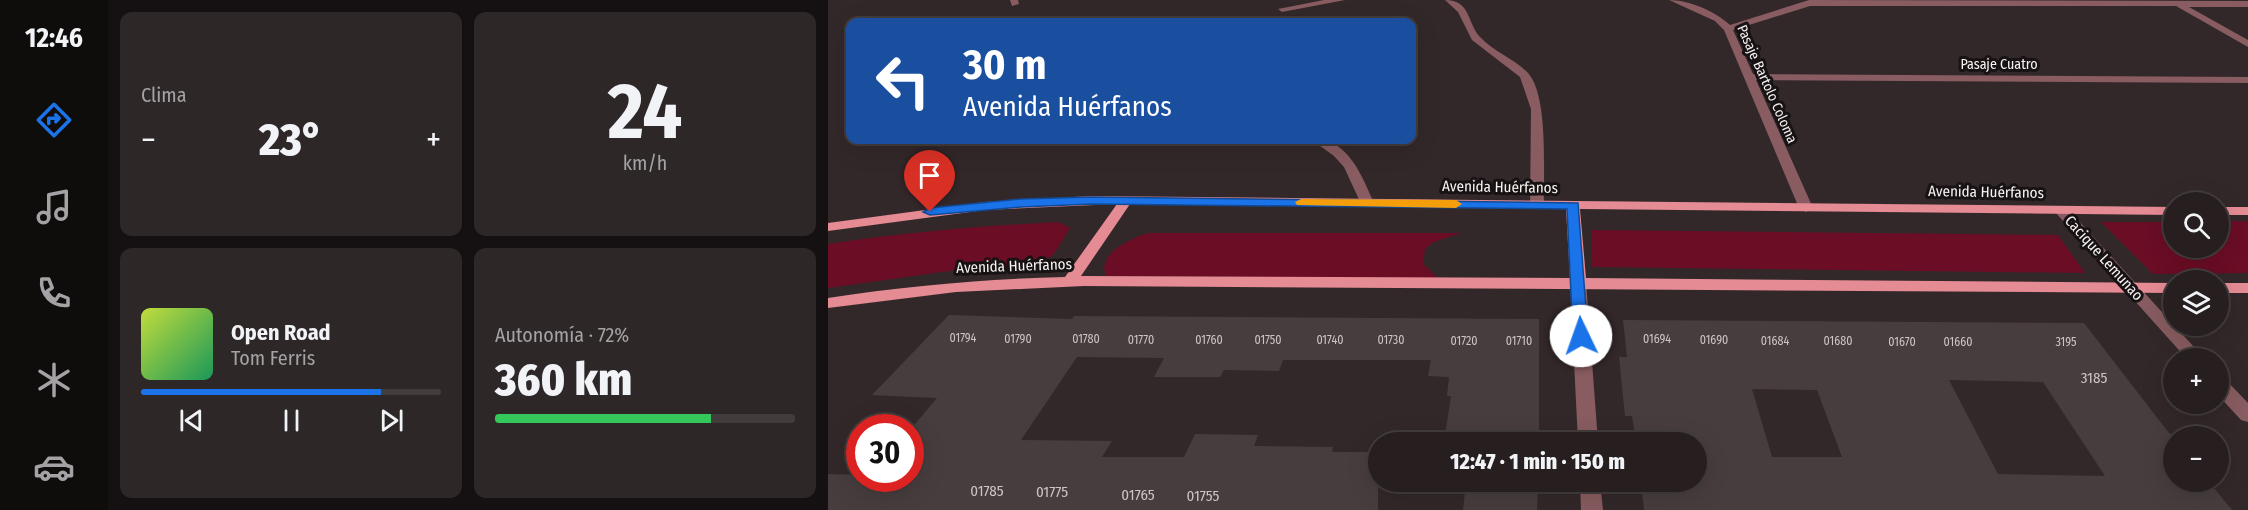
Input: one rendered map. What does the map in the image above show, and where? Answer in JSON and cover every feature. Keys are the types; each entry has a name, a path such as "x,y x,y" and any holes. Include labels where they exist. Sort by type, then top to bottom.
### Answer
{"main road":[{"name":"Avenida Huérfanos","path":"828,227 985,206 1048,201 2163,211"},
{"path":"1069,282 1126,201"},
{"path":"1573,206 1578,281"},
{"path":"2229,211 2248,211"},
{"name":"Avenida Huérfanos","path":"828,303 987,283 1069,282 1578,281 2163,288"},
{"path":"2229,288 2248,288"}],"street":[{"path":"1282,9 1341,0"},
{"path":"1449,0 1462,10 1475,38 1525,76 1537,109 1537,205"},
{"name":"Pasaje Bartolo Coloma","path":"1673,0 1718,20 1728,29 1806,208"},
{"path":"1728,29 1809,3 2174,2 2248,4"},
{"path":"2174,2 2248,44"},
{"name":"Pasaje Cuatro","path":"1749,78 2248,80"},
{"path":"1325,144 1340,152 1349,162 1367,203"},
{"name":"Cacique Lemunao","path":"2061,210 2187,348"},
{"path":"1578,281 1587,432"},
{"path":"2229,395 2248,416"},
{"path":"1591,492 1592,510"}],"shaded area":[{"path":"2229,221 2248,221 2248,273 2229,273 2229,270 2163,270 2163,274 2153,274 2101,222 2163,222 2163,258 2229,258"},
{"path":"1058,222 1070,228 1054,254 1039,264 949,271 828,288 828,244 943,230"},
{"path":"1592,230 2058,235 2085,273 1592,267"},
{"path":"1148,233 1461,233 1434,242 1425,249 1423,264 1438,278 1106,276 1104,268 1110,254 1125,243"}],"building":[{"path":"949,315 1072,319 1074,316 1539,319 1539,432 1446,432 1451,396 1447,396 1449,377 1428,376 1431,360 1283,360 1279,371 1224,370 1220,377 1154,377 1164,358 1077,357 1021,440 1112,441 1102,457 1184,457 1195,434 1258,435 1254,446 1333,447 1332,452 1368,452 1368,492 1378,492 1378,510 828,510 828,474 846,475 846,492 924,492 924,414 937,398 872,395"},
{"path":"1623,320 2084,323 2164,426 2163,492 2217,492 2232,510 1644,510 1642,492 1707,492 1707,432 1634,432 1632,416 1625,416 1619,357 1627,357","holes":["1949,380 2043,382 2105,476 1998,474","1752,389 1817,390 1842,457 1772,457"]},
{"path":"1465,492 1538,492 1537,510 1463,510"}],"slow traffic":[{"path":"1301,202 1456,204"}],"route":[{"path":"930,212 1058,201 1573,206 1581,336"}]}
